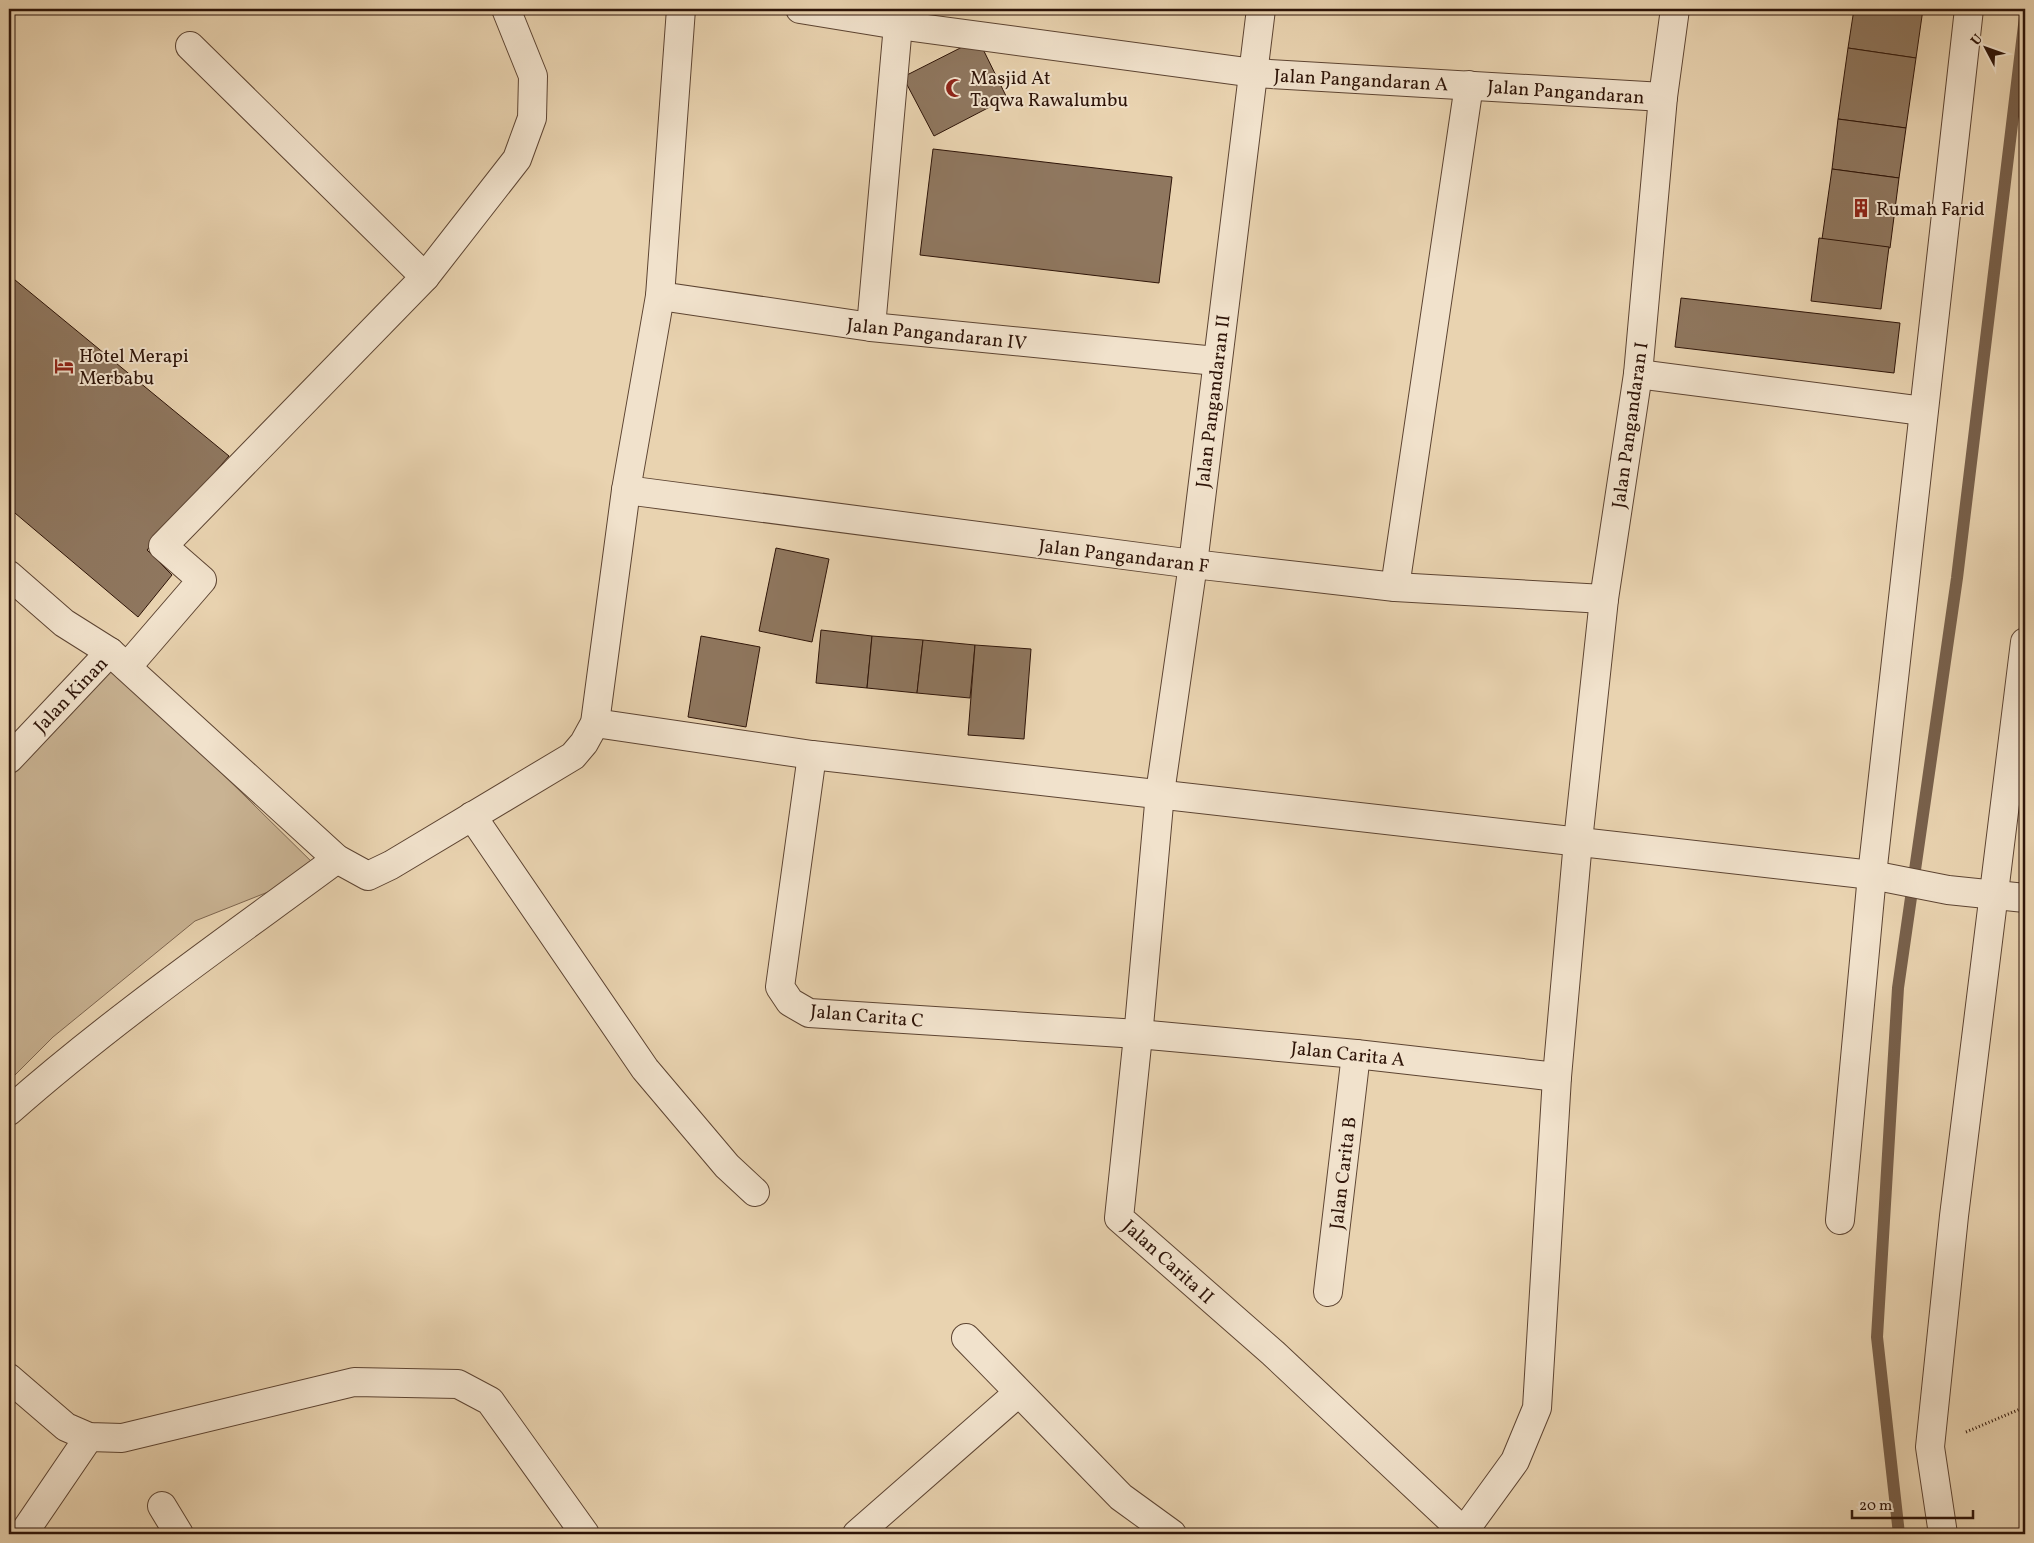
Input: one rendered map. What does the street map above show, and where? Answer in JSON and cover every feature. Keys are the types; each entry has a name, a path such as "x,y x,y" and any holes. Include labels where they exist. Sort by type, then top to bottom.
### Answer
{"street":[{"path":"190,46 425,277 517,159 532,118 533,76 506,9"},
{"path":"9,575 64,623 118,659 337,859 368,876 391,865 573,756 584,744 595,723 636,491 660,296 681,9"},
{"name":"Jalan Pangandaran A","path":"800,9 898,25 1254,73 1468,85"},
{"name":"Jalan Pangandaran II","path":"1160,793 1193,564 1216,361 1254,73 1260,9"},
{"name":"Jalan Pangandaran I","path":"1463,1533 1515,1461 1537,1408 1557,1077 1578,841 1604,599 1638,374 1663,97 1675,9"},
{"path":"1840,1220 1872,875 1969,9"},
{"path":"871,327 898,25"},
{"path":"1395,587 1468,85"},
{"name":"Jalan Pangandaran","path":"1468,85 1663,97"},
{"name":"Jalan Kinan","path":"9,759 202,580 163,546 425,277"},
{"name":"Jalan Pangandaran IV","path":"660,296 871,327 1216,361"},
{"path":"1638,374 1923,410"},
{"name":"Jalan Pangandaran F","path":"636,491 1193,564 1395,587 1604,599"},
{"path":"1943,1534 1930,1447 1954,1216 2025,642"},
{"path":"595,723 812,755 1872,875 1948,890 2025,898"},
{"name":"Jalan Carita C","path":"812,755 780,987 790,1002 809,1013 1138,1034"},
{"name":"Jalan Carita II","path":"1160,793 1119,1218 1273,1353 1463,1533"},
{"path":"472,816 645,1069 727,1166 755,1192"},
{"path":"9,1111 52,1073 173,980 337,859"},
{"name":"Jalan Carita A","path":"1138,1034 1356,1054 1557,1077"},
{"name":"Jalan Carita B","path":"1328,1292 1356,1054"},
{"path":"966,1338 1121,1496 1172,1534"},
{"path":"9,1378 66,1427 90,1437 122,1438 354,1382 458,1384 490,1401 584,1534"},
{"path":"857,1534 1018,1393"},
{"path":"23,1534 90,1437"},
{"path":"162,1506 179,1534"}],"path":[{"path":"1930,1447 2025,1407"}],"shaded area":[{"path":"109,662 321,871 195,921 53,1037 9,1081 9,767"}],"building":[{"path":"1854,9 1923,9 1916,58 1848,48"},
{"name":"Masjid At Taqwa Rawalumbu","path":"978,39 1007,98 934,136 903,77"},
{"path":"1848,48 1916,58 1906,128 1838,119"},
{"path":"1838,119 1906,128 1899,178 1832,169"},
{"path":"933,149 1172,177 1159,283 920,255"},
{"name":"Rumah Farid","path":"1832,169 1899,178 1890,248 1822,239"},
{"path":"1819,238 1889,247 1881,309 1811,301"},
{"name":"Hotel Merapi Merbabu","path":"9,275 229,456 147,550 172,575 138,617 9,508"},
{"path":"1681,298 1900,323 1894,373 1675,347"},
{"path":"776,548 829,559 812,642 759,631"},
{"path":"821,630 872,636 867,688 816,683"},
{"path":"701,636 760,647 746,727 688,717"},
{"path":"872,636 923,640 917,693 867,688"},
{"path":"923,640 975,645 970,698 917,693"},
{"path":"975,645 1031,649 1024,739 968,735"}],"waterway":[{"path":"1899,1534 1877,1337 1898,988 1957,578 2025,17"}],"place":[{"name":"Masjid At Taqwa Rawalumbu","path":"955,88"},
{"name":"Rumah Farid","path":"1861,208"},
{"name":"Hotel Merapi Merbabu","path":"64,366"}]}
